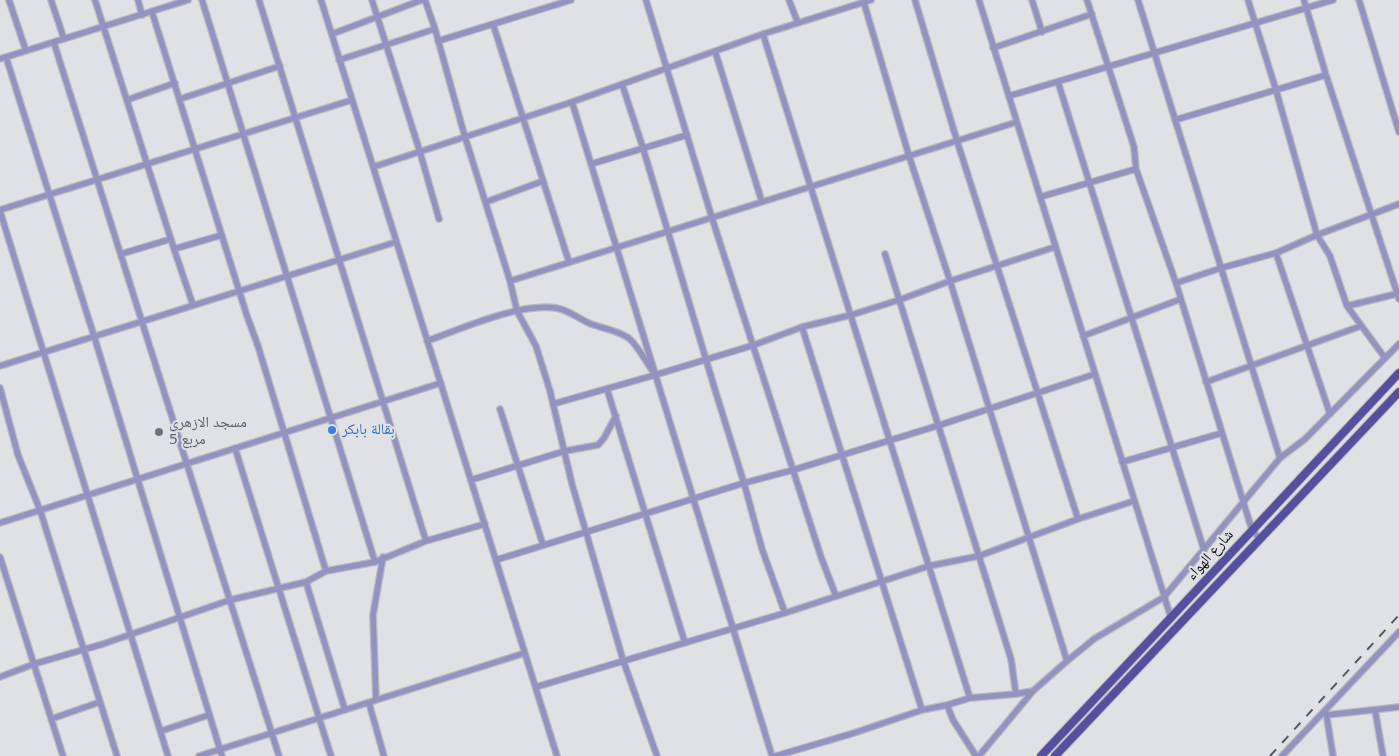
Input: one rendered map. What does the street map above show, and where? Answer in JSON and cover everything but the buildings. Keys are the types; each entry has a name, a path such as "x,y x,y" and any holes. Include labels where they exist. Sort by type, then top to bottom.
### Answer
{"main road":[{"name":"شارع الهواء","path":"1041,756 1399,373"},
{"name":"شارع الهواء","path":"1055,756 1399,392"}],"street":[{"path":"9,0 26,52"},
{"path":"51,0 64,40"},
{"path":"95,0 193,305"},
{"path":"138,0 142,15"},
{"path":"202,0 375,562"},
{"path":"259,0 426,541"},
{"path":"321,0 557,756"},
{"path":"372,0 439,219"},
{"path":"332,34 423,0 435,29 465,137 510,280 517,311 536,346 586,532 624,660 657,756"},
{"path":"438,41 571,0"},
{"path":"646,0 712,218 754,345 760,371 821,557 836,596"},
{"path":"789,0 798,23"},
{"path":"373,167 572,102 763,34 871,0"},
{"path":"916,0 957,141 1078,519"},
{"path":"979,0 1082,336 1172,618"},
{"path":"1032,0 1042,32"},
{"path":"1087,0 1134,148 1136,169 1176,283 1243,503 1252,530 1260,540"},
{"path":"1138,0 1280,458"},
{"path":"1248,0 1276,90 1317,235 1330,256 1347,306 1385,358"},
{"path":"1304,0 1326,75 1398,296 1347,306"},
{"path":"1008,96 1333,0"},
{"path":"1359,0 1399,132"},
{"path":"184,1 3,58 94,336 221,753"},
{"path":"864,3 909,156 950,281 1067,661"},
{"path":"152,12 258,346 326,571"},
{"path":"994,48 1092,14"},
{"path":"493,24 569,262"},
{"path":"339,60 435,29"},
{"path":"763,34 970,698"},
{"path":"54,42 279,756"},
{"path":"715,51 762,202"},
{"path":"180,100 280,66"},
{"path":"1175,120 1326,75"},
{"path":"1058,82 1204,550"},
{"path":"127,100 175,83"},
{"path":"622,84 707,358 762,549 785,613"},
{"path":"168,756 0,210 352,100"},
{"path":"572,102 733,629 774,756 854,733 922,710 970,698 1033,691"},
{"path":"510,280 1017,122"},
{"path":"591,164 687,134"},
{"path":"1040,197 1136,169"},
{"path":"486,202 543,181"},
{"path":"1176,283 1276,253 1317,235 1399,204"},
{"path":"174,249 222,235"},
{"path":"120,254 171,239"},
{"path":"0,366 396,242"},
{"path":"553,404 754,345 802,327 851,315 899,300 950,281 1055,247"},
{"path":"1276,253 1330,414"},
{"path":"885,254 1011,659 1016,694"},
{"path":"1082,336 1180,300"},
{"path":"428,341 517,311 534,307 556,308 567,311 589,323 628,337 655,375"},
{"path":"1206,382 1362,326"},
{"path":"802,327 844,454 881,581 922,710"},
{"path":"946,705 953,720 978,756 1033,691 1067,661 1094,639 1164,597 1280,458 1305,439 1399,345"},
{"path":"496,560 693,498 939,426 1095,374"},
{"path":"0,523 441,383"},
{"path":"0,388 18,455 40,510 117,756"},
{"path":"607,389 685,643"},
{"path":"500,409 543,545"},
{"path":"471,480 565,451 598,445 616,416"},
{"path":"1122,462 1222,433"},
{"path":"234,448 331,756"},
{"path":"536,687 785,613 929,566 978,556 1078,519 1134,501"},
{"path":"0,677 34,664 84,650 230,600 306,582 326,571 375,562 426,541 485,524"},
{"path":"0,557 63,756"},
{"path":"376,700 373,615 382,558"},
{"path":"306,582 345,710"},
{"path":"1282,756 1326,712 1399,632"},
{"path":"199,756 221,753 272,733 525,653"},
{"path":"51,720 100,702"},
{"path":"369,702 384,756"},
{"path":"1326,712 1399,708"},
{"path":"1375,710 1383,756"},
{"path":"1326,712 1332,756"},
{"path":"161,731 209,715"}],"railway":[{"path":"1270,756 1399,615"}],"place":[{"name":"بقالة بابكر","path":"332,430"},
{"name":"مسجد الازهري مربع 5","path":"159,432"}]}
